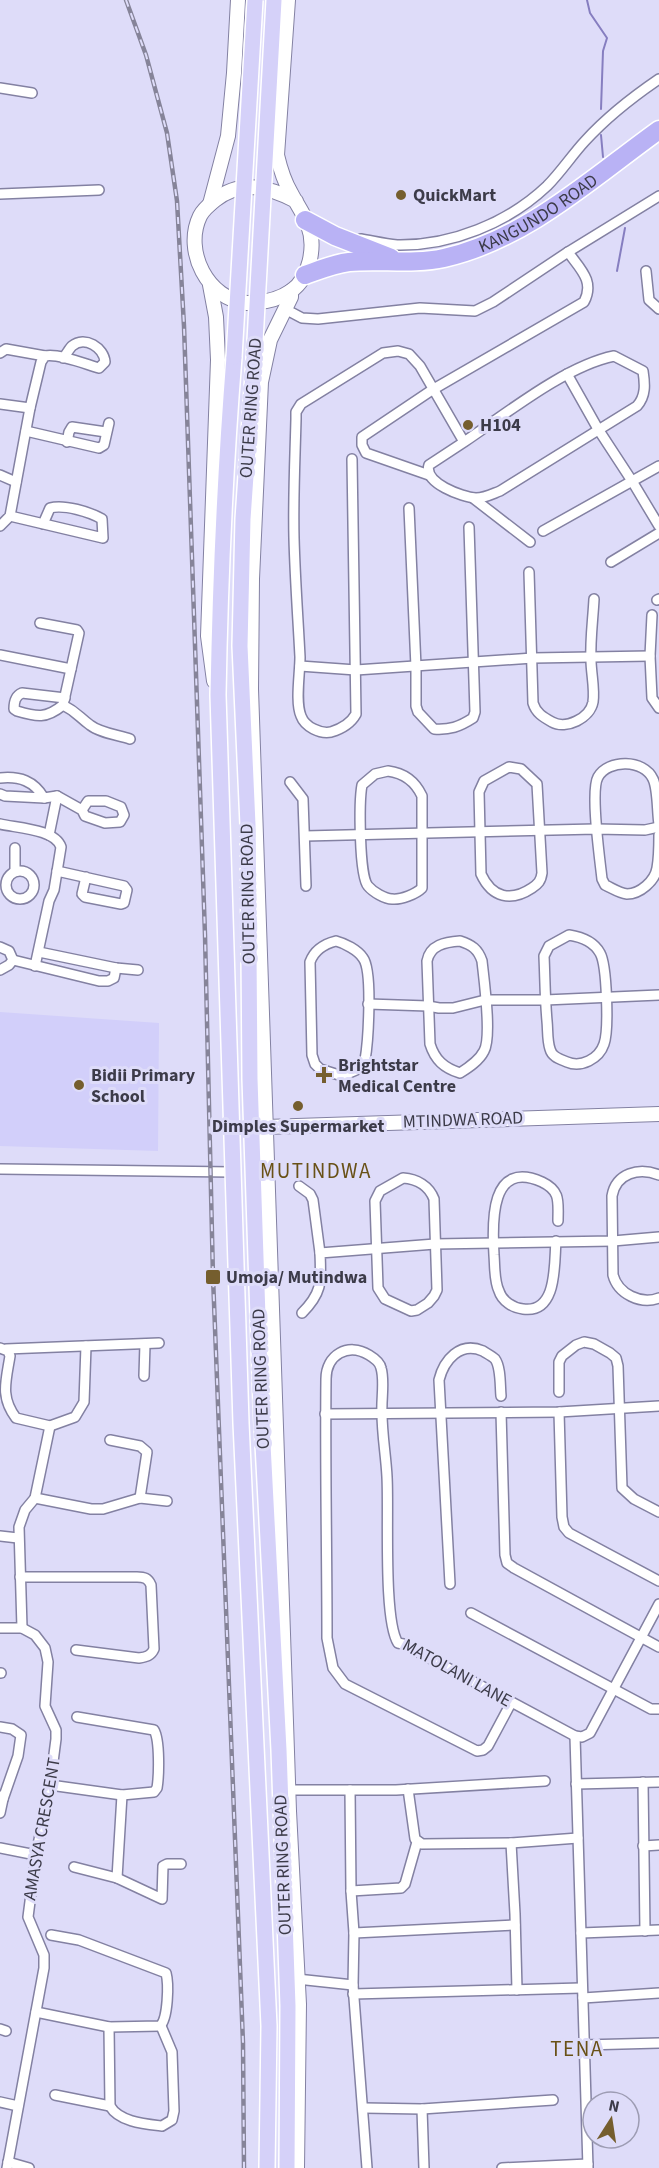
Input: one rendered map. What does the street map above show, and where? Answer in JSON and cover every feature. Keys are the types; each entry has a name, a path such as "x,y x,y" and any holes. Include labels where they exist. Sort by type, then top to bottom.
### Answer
{"highway":[{"name":"KANGUNDO ROAD","path":"305,275 340,264 443,258 488,245 533,221 659,130"},
{"path":"305,220 335,236 401,261"}],"main road":[{"name":"OUTER RING ROAD","path":"218,694 212,673 208,636 218,378 216,317 210,285 201,269 195,243 200,216 210,204 228,135 234,73 237,0"},
{"name":"OUTER RING ROAD","path":"255,0 235,346 227,444 218,694 227,922 232,1172 241,1423 269,2026 266,2168"},
{"name":"OUTER RING ROAD","path":"274,0 261,254 243,519 240,639 241,709 248,825 250,1056 261,1406 279,1750 288,2006 287,2168"},
{"path":"210,285 224,296 241,302 259,303 276,299 291,291 305,275 310,260 312,242 305,220 282,173 277,155 288,0"},
{"path":"210,204 221,195 250,186 265,187 296,201"},
{"name":"OUTER RING ROAD","path":"291,291 270,340 261,382 252,579 251,689 297,1980 299,2096 297,2168"},
{"path":"241,709 251,689"},
{"name":"MTINDWA ROAD","path":"266,1126 659,1114"},
{"path":"279,1750 289,1770"}],"street":[{"path":"335,236 395,244 436,242 467,234 496,221 517,209 546,186 587,138 659,79"},
{"path":"0,88 32,93"},
{"path":"0,194 99,190"},
{"path":"285,309 302,318 318,319 420,308 475,310 493,302 656,197 659,208"},
{"path":"429,475 366,453 362,445 362,437 432,390 584,302 589,288 587,280 568,252"},
{"path":"646,271 649,300 659,309"},
{"path":"0,353 6,349 63,358"},
{"path":"352,459 356,714 353,720 331,732 321,732 308,726 301,719 299,710 300,666 294,537 296,412 301,404 383,353 398,351 409,354 420,366 464,442"},
{"path":"0,526 10,516 30,408 39,368 45,356"},
{"path":"473,498 483,498 500,491 637,406 641,402 645,386 643,371 614,356 567,374 429,465 427,470 434,481 473,498 530,542"},
{"path":"567,374 598,429 633,481 659,526"},
{"path":"0,404 30,408"},
{"path":"26,431 94,449 102,448 108,428 72,427 67,441"},
{"path":"543,531 659,466"},
{"path":"0,475 16,482"},
{"path":"10,516 43,524 103,538 102,519 60,507 51,508 43,524"},
{"path":"409,508 416,706 418,712 434,729 449,730 459,727 472,718 475,712 469,527"},
{"path":"611,562 659,533"},
{"path":"529,572 533,703 536,711 557,725 566,725 589,711 593,702 590,657 594,599"},
{"path":"652,615 650,656 652,698 659,708"},
{"path":"40,623 77,630 79,633 64,701 51,714 44,716 14,709 17,696 22,693 64,701 97,730 130,739"},
{"path":"0,655 71,669"},
{"path":"300,666 356,670 533,658 650,656"},
{"path":"305,836 539,830 596,829 645,830 659,825 653,779 648,772 633,764 620,763 608,768 598,776 595,786 596,829 602,879 605,885 628,894 639,891 650,882 656,873 659,835"},
{"path":"509,767 520,769 537,784 539,830 542,879 539,883 522,894 504,897 484,882 481,874 480,787 484,782 509,767"},
{"path":"388,771 408,777 422,796 422,833 422,888 398,899 390,899 368,886 364,877 361,836 362,785 375,774 388,771"},
{"path":"0,778 12,777 33,783 44,798"},
{"path":"290,782 303,799 306,886"},
{"path":"0,794 44,798 57,796 82,810"},
{"path":"49,835 57,796"},
{"path":"0,825 49,835 59,841 61,847 54,891 49,901 35,966"},
{"path":"15,848 15,871 7,879 6,884 13,897 22,898 27,896 33,888 33,883 28,874 15,871"},
{"path":"57,871 127,887 124,903 85,897 82,894 86,878"},
{"path":"33,888 54,891"},
{"path":"569,935 579,936 592,944 599,951 603,960 606,998 606,1036 599,1053 582,1065 572,1064 553,1055 550,1050 545,1000 545,950 569,935"},
{"path":"336,941 364,958 368,1004 368,1042 363,1067 342,1076 320,1069 315,1064 312,1055 310,962 318,950 336,941"},
{"path":"452,942 469,944 478,951 482,961 487,1042 485,1050 460,1073 446,1069 433,1054 430,1044 428,1006 429,953 435,947 452,942"},
{"path":"0,947 9,951 13,960"},
{"path":"39,952 116,968 138,970"},
{"path":"13,960 99,981 114,978 116,968"},
{"path":"0,970 13,960"},
{"path":"368,1004 453,1008 485,1000 659,995"},
{"path":"0,1169 232,1172"},
{"path":"659,1175 637,1171 614,1186 612,1196 616,1285 624,1292 642,1300 650,1302 659,1298"},
{"path":"556,1241 552,1291 543,1303 531,1310 519,1309 505,1301 499,1292 493,1242 496,1198 501,1189 514,1178 530,1177 550,1186 558,1201 558,1221"},
{"path":"403,1178 410,1178 425,1185 432,1192 434,1199 437,1290 428,1303 411,1311 381,1295 378,1288 376,1247 375,1201 380,1191 403,1178"},
{"path":"299,1186 310,1194 313,1200 320,1253 319,1292 302,1313"},
{"path":"320,1253 435,1244 613,1241 659,1237"},
{"path":"559,1392 558,1370 562,1356 576,1345 584,1342 594,1344 615,1358 618,1366 622,1488 634,1499 659,1512"},
{"path":"3,1348 159,1343"},
{"path":"144,1376 145,1344"},
{"path":"3,1348 10,1356 5,1392 6,1405 16,1418 50,1426 75,1417 84,1402 86,1346"},
{"path":"450,1584 439,1380 442,1369 448,1359 465,1347 476,1348 495,1359 498,1365 501,1396"},
{"path":"382,1414 382,1370 372,1357 355,1350 335,1355 329,1361 326,1370 325,1414 327,1638 333,1668 345,1684 477,1751 488,1746 512,1703"},
{"path":"325,1414 559,1412 659,1406"},
{"path":"501,1412 507,1563 659,1647"},
{"path":"559,1412 564,1527 569,1533 659,1581"},
{"name":"MATOLANI LANE","path":"382,1414 387,1478 389,1593 393,1634 398,1643 575,1736"},
{"path":"0,1628 22,1628 19,1527 25,1510 35,1498 50,1426"},
{"path":"110,1440 140,1446 147,1452 140,1498"},
{"path":"35,1498 78,1507 103,1509 140,1498 167,1501"},
{"path":"0,1536 18,1538"},
{"path":"20,1577 144,1577 149,1580 154,1649 152,1653 139,1658 76,1650"},
{"path":"502,2168 588,2166 575,1736 582,1737 590,1733 659,1604"},
{"path":"471,1613 651,1709 659,1709"},
{"name":"AMASYA CRESCENT","path":"7,2165 44,1963 44,1955 28,1917 56,1739 56,1730 45,1706 48,1662 45,1648 35,1635 22,1628"},
{"path":"50,1785 122,1795 154,1792 157,1788 156,1733 149,1728 77,1717"},
{"path":"0,1727 12,1729 21,1735 18,1756 2,1797 0,1813"},
{"path":"289,1790 408,1789 545,1781"},
{"path":"643,1782 645,1931"},
{"path":"576,1784 659,1782"},
{"path":"351,1891 401,1888 405,1884 417,1842 408,1789"},
{"path":"350,1790 351,1891 354,1933 353,1989 367,2168"},
{"path":"117,1878 122,1795"},
{"path":"417,1842 422,1844 511,1843 578,1839"},
{"path":"511,1843 517,1990"},
{"path":"643,1845 659,1845"},
{"path":"0,1848 36,1855"},
{"path":"74,1867 117,1878 162,1899 163,1866 181,1864"},
{"path":"354,1933 515,1925"},
{"path":"581,1933 659,1930"},
{"path":"51,1935 79,1940 166,1973 166,2019 161,2026"},
{"path":"297,1980 353,1989 659,1993"},
{"path":"36,2012 109,2027 161,2026"},
{"path":"109,2027 110,2106 123,2118 162,2126 172,2120 174,2111 172,2052 161,2026"},
{"path":"584,2045 659,2043"},
{"path":"56,2095 110,2106"},
{"path":"364,2108 422,2109 552,2100"},
{"path":"0,2102 18,2106"},
{"path":"422,2109 424,2168"},
{"path":"7,2165 29,2168"}],"shaded area":[{"name":"Bidii Primary School","path":"0,1012 159,1023 158,1151 0,1146"}],"waterway":[{"path":"587,0 590,13 607,38 603,51 601,109"},
{"path":"601,135 603,157"},
{"path":"617,271 625,228"}],"railway":[{"path":"126,0 146,55 167,133 177,201 184,326 205,935 213,1277 243,2043 244,2168"}],"place":[{"name":"QuickMart","path":"401,195"},
{"name":"H104","path":"468,425"},
{"name":"Brightstar Medical Centre","path":"324,1075"},
{"name":"Bidii Primary School","path":"79,1085"},
{"name":"Dimples Supermarket","path":"298,1106"},
{"name":"Umoja/ Mutindwa","path":"213,1277"}],"district":[{"name":"MUTINDWA","path":"316,1171"},
{"name":"TENA","path":"577,2049"}]}
